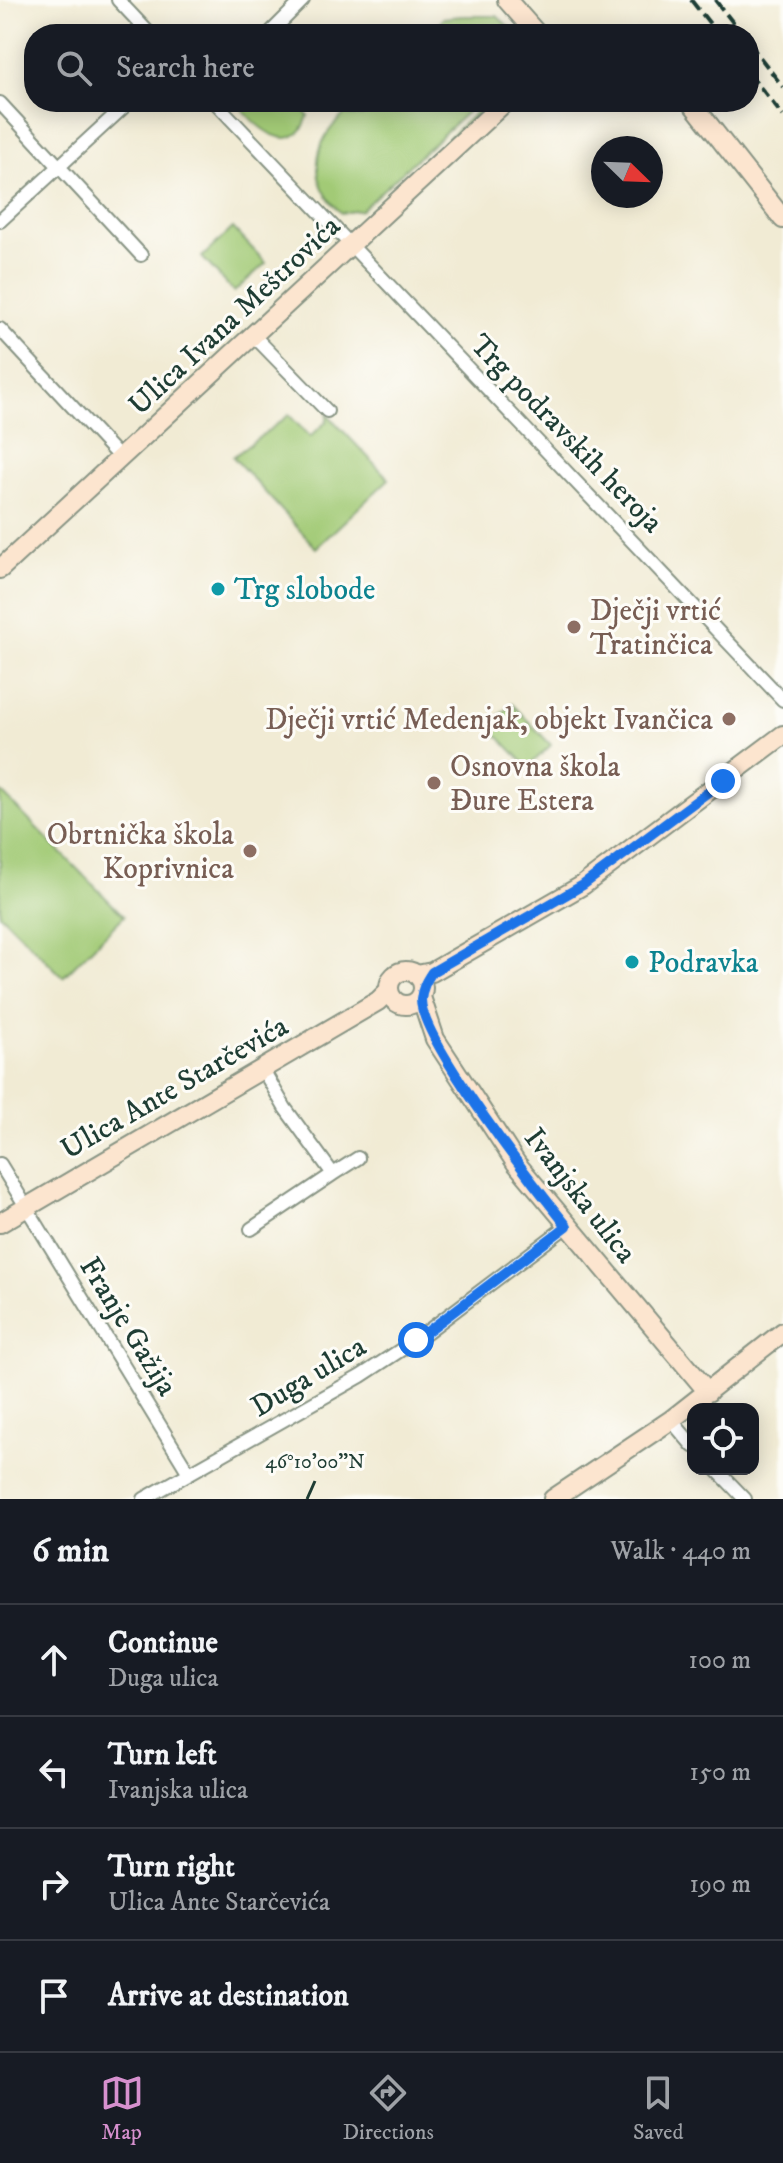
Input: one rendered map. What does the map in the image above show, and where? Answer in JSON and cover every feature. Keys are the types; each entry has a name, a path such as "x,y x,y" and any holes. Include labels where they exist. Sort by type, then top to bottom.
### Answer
{"main road":[{"path":"507,0 528,24"},
{"name":"Ulica Ivana Meštrovića","path":"0,569 494,112"},
{"path":"699,112 783,219"},
{"name":"Ulica Ante Starčevića","path":"0,1223 262,1068 408,991 583,885 783,735"},
{"name":"Ivanjska ulica","path":"408,991 509,1152 567,1226 708,1392"},
{"path":"553,1499 671,1420 782,1331"}],"street":[{"path":"118,0 141,24"},
{"path":"279,24 303,0"},
{"path":"0,103 141,255"},
{"path":"0,221 118,112"},
{"name":"Trg podravskih heroja","path":"225,112 783,700"},
{"path":"0,329 120,458"},
{"path":"253,335 327,411"},
{"path":"262,1068 296,1124 333,1174"},
{"path":"251,1229 358,1158"},
{"name":"Franje Gažija","path":"0,1164 189,1473"},
{"name":"Duga ulica","path":"144,1499 372,1369 567,1226"},
{"path":"671,1420 687,1439"},
{"path":"722,1475 745,1499"}],"green space":[{"path":"497,16 506,24 439,24 443,18"},
{"path":"245,112 305,112 308,116 302,130 283,138 262,129"},
{"path":"467,112 361,210 341,213 323,188 319,175 320,150 325,137 345,114"},
{"path":"476,112 483,112 364,222 361,219"},
{"path":"233,228 266,263 234,292 202,257"},
{"path":"327,414 389,479 316,548 233,457 289,415 310,437 327,421"},
{"path":"512,704 551,745 528,767 488,726"},
{"path":"0,791 124,916 63,977 0,914"}],"railway":[{"path":"691,0 710,24"},
{"path":"715,0 734,24"},
{"path":"759,56 783,87"},
{"path":"759,86 783,116"}],"place":[{"name":"Trg slobode","path":"218,589"},
{"name":"Dječji vrtić Tratinčica","path":"574,627"},
{"name":"Dječji vrtić Medenjak, objekt Ivančica","path":"729,719"},
{"name":"Osnovna škola Đure Estera","path":"434,783"},
{"name":"Obrtnička škola Koprivnica","path":"250,851"},
{"name":"Podravka","path":"632,962"}],"route":[{"path":"416,1340 567,1226 516,1163 435,1039 422,1007 423,985 432,972 583,885 723,781"}]}
